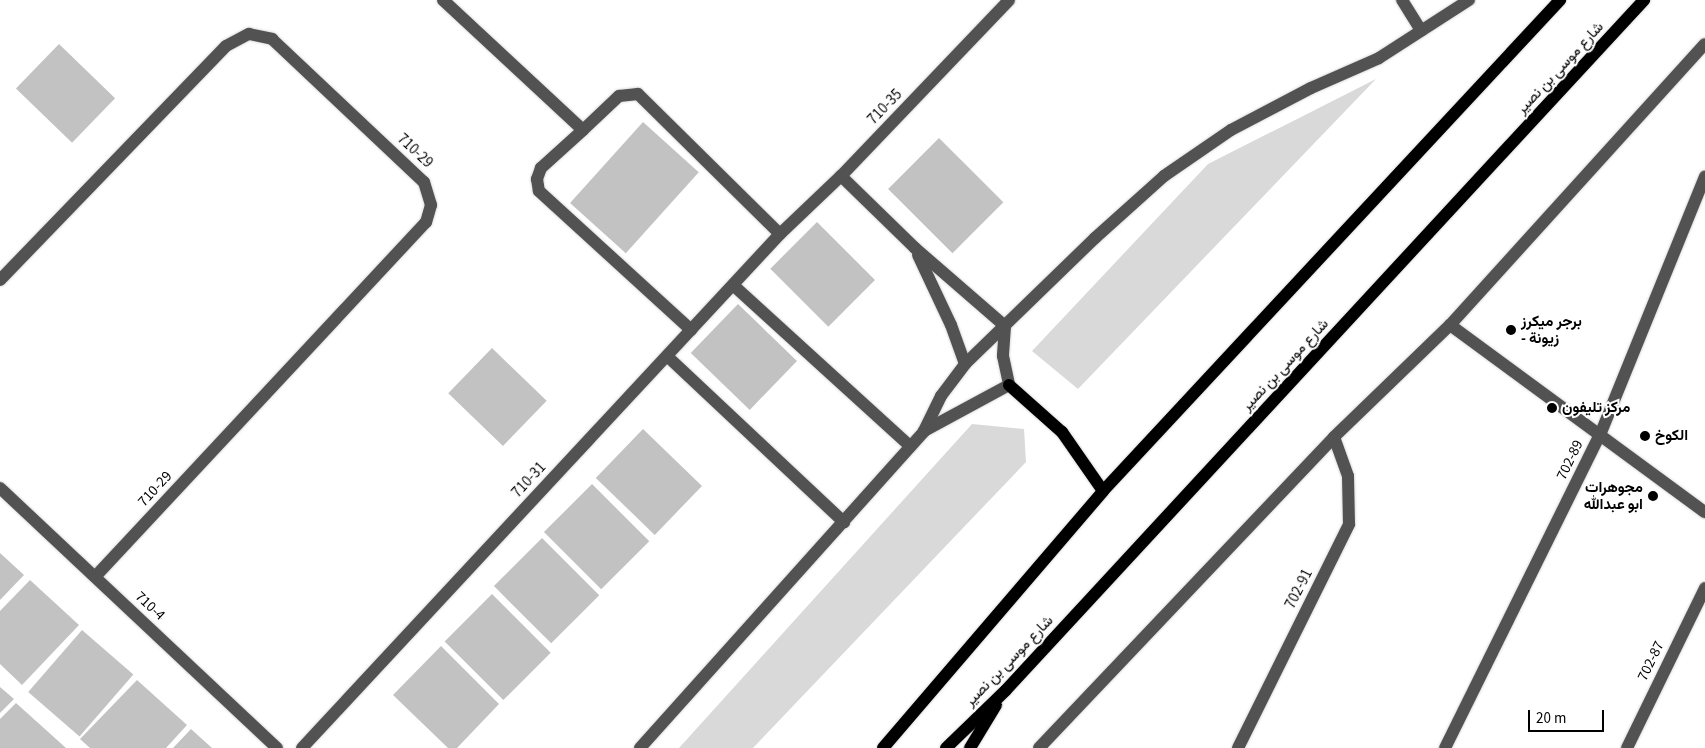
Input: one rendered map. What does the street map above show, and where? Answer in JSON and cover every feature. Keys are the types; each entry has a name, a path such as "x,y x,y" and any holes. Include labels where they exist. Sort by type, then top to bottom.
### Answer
{"main road":[{"path":"883,748 1103,491 1560,0"},
{"name":"شارع موسى بن نصير","path":"946,748 1006,690 1644,0"},
{"path":"1009,385 1062,432 1103,491"},
{"path":"970,748 1006,690"}],"street":[{"path":"442,0 583,130"},
{"name":"710-35","path":"780,234 841,176 1009,0"},
{"path":"1402,0 1420,31"},
{"path":"640,748 844,522 924,430 942,396 965,364 1164,176 1231,130 1311,88 1379,58 1470,0"},
{"name":"710-29","path":"0,280 226,46 249,34 272,39 424,182 431,205 426,222 95,577"},
{"path":"1039,748 1334,437 1450,325 1705,44"},
{"path":"691,330 539,191 537,179 541,168 619,96 638,94 780,234"},
{"path":"841,176 915,248 1005,326"},
{"name":"702-89","path":"1446,748 1600,435 1705,177"},
{"name":"710-31","path":"302,748 780,234"},
{"path":"915,248 951,325 965,364"},
{"path":"733,285 910,446"},
{"path":"1450,325 1705,512"},
{"path":"924,430 1009,385 1003,356 1005,326"},
{"path":"667,356 844,522"},
{"name":"702-91","path":"1238,748 1350,524 1348,476 1334,437"},
{"name":"710-4","path":"0,488 277,748"},
{"name":"702-87","path":"1627,748 1705,588"}],"shaded area":[{"path":"1376,79 1078,389 1032,351 1208,164"},
{"path":"972,424 1024,429 1026,462 753,748 679,748"}],"building":[{"path":"59,44 115,98 72,143 16,89"},
{"path":"643,122 699,172 626,253 570,203"},
{"path":"939,138 1003,202 952,253 888,189"},
{"path":"817,222 875,280 828,327 770,269"},
{"path":"738,304 797,361 750,410 691,353"},
{"path":"492,348 547,401 503,446 448,393"},
{"path":"643,429 702,486 655,535 596,478"},
{"path":"592,484 649,541 601,589 544,532"},
{"path":"542,538 599,595 551,643 494,586"},
{"path":"0,553 24,575 0,600"},
{"path":"30,580 79,625 22,685 0,664 0,611"},
{"path":"492,594 551,653 503,700 445,641"},
{"path":"82,630 133,675 80,736 28,692"},
{"path":"441,646 499,704 457,748 448,748 393,695"},
{"path":"137,680 187,725 166,748 90,748 80,739"},
{"path":"0,687 14,699 0,713"},
{"path":"16,703 66,748 0,748 0,719"},
{"path":"191,729 212,748 173,748"}],"place":[{"name":"برجر ميكرز - زيونة","path":"1511,330"},
{"name":"مركز تليفون","path":"1552,408"},
{"name":"الكوخ","path":"1645,436"},
{"name":"مجوهرات ابو عبدالله","path":"1653,496"}]}
